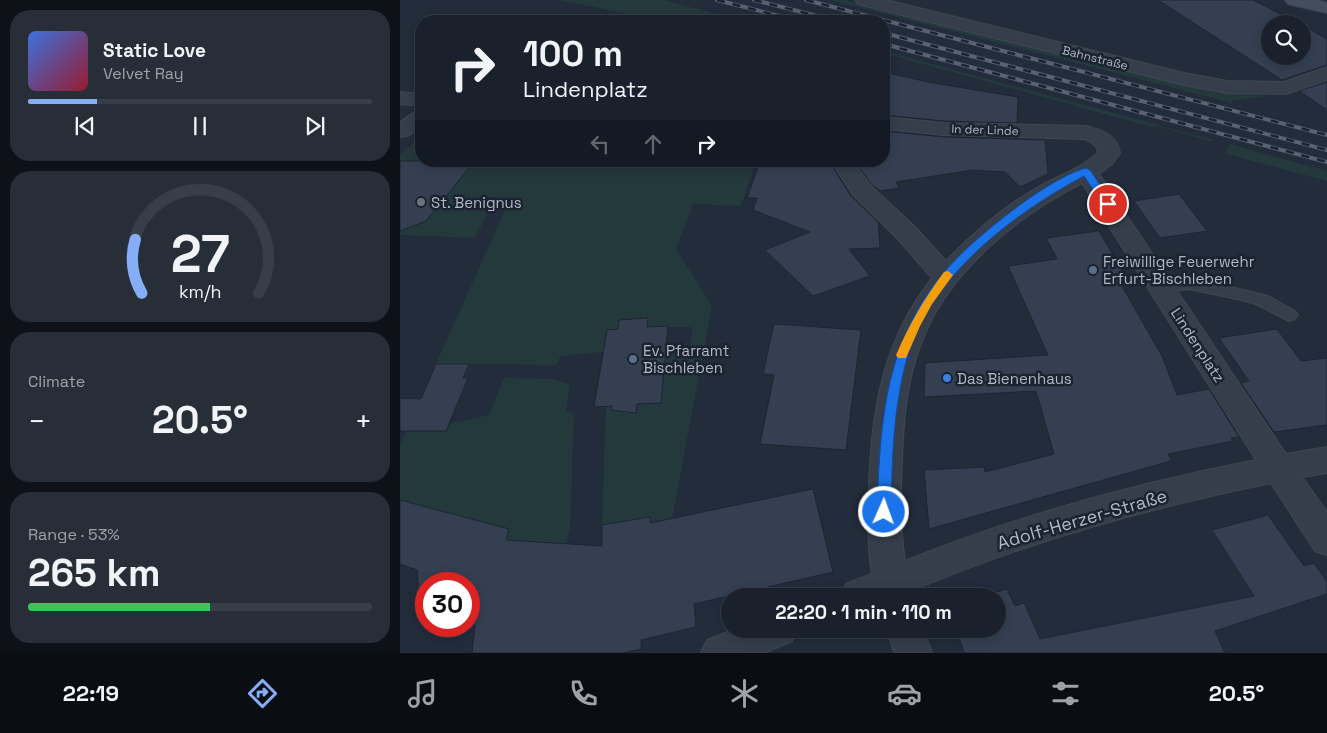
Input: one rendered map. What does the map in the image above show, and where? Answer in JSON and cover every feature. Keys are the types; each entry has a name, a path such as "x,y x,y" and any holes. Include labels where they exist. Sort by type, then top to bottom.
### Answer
{"street":[{"name":"Bahnstraße","path":"864,0 1155,72 1227,87 1286,88 1327,74"},
{"path":"1294,0 1327,8"},
{"path":"400,98 415,99"},
{"path":"400,131 415,122"},
{"name":"In der Linde","path":"890,124 944,128 1086,133 1103,140 1107,144 1110,153 1103,161 1086,171"},
{"path":"845,167 859,189 901,228 946,277"},
{"path":"882,588 885,459 891,402 902,357 914,326 946,277 989,235 1018,211 1045,193 1086,171"},
{"name":"Lindenplatz","path":"1086,171 1278,468"},
{"name":"Adolf-Herzer-Straße","path":"891,588 974,550 1115,506 1278,468 1327,460"},
{"path":"1278,468 1327,540"},
{"path":"720,653 757,638"},
{"path":"908,638 913,653"}],"lane":[{"path":"1161,286 1189,283 1238,293 1262,300 1289,315"}],"green space":[{"path":"558,0 663,0 722,15 632,15"},
{"path":"831,0 846,0 1213,92 1267,96 1233,101 1232,103"},
{"path":"890,53 1214,140 1213,142 1157,126 1151,127 890,55"},
{"path":"415,142 415,167 754,167 741,206 693,204 676,249 712,306 672,519 650,523 650,517 602,525 606,406 661,403 665,352 690,351 692,327 647,327 648,318 619,320 618,329 607,330 603,352 560,356 557,365 436,364 505,210 487,214 475,238 400,235 400,155"},
{"path":"1230,144 1327,171 1327,181 1226,154"},
{"path":"504,378 553,379 570,384 566,410 574,414 570,529 566,544 506,540 509,529 400,500 400,444 406,431 446,431 449,424 489,415"}],"building":[{"path":"1158,0 1253,0 1282,15 1261,15 1261,65 1311,65 1311,30 1327,39 1327,65 1282,80"},
{"path":"890,73 928,82 1018,97 1017,123 944,121 890,116"},
{"path":"1327,82 1327,110 1299,91"},
{"path":"890,132 944,137 1045,140 1048,174 1020,187 1005,172 973,170 896,182 899,188 880,191 871,184 859,167 890,167"},
{"name":"St. Benignus","path":"400,161 415,161 415,167 469,168 426,221 400,231"},
{"path":"758,167 833,167 851,196 878,222 880,248 849,249 870,276 813,296 765,250 810,232 753,210 757,198 747,198"},
{"path":"1179,194 1207,231 1160,238 1134,201"},
{"path":"1099,231 1128,280 1119,281 1162,356 1177,395 1209,389 1239,437 1231,438 1233,441 1168,454 1171,461 929,529 924,470 984,467 985,472 1054,454 1036,391 924,397 925,363 1048,355 1008,266 1057,259 1046,238"},
{"path":"648,318 647,327 668,326 661,403 637,404 636,413 611,410 612,406 594,407 607,330 618,329 619,320"},
{"path":"774,324 861,330 846,450 760,444 774,375 763,374"},
{"path":"1277,329 1301,361 1327,358 1327,425 1274,432 1241,383 1249,381 1219,338"},
{"path":"436,364 469,364 463,378 468,378 446,431 400,431 400,398 421,399"},
{"path":"813,489 833,572 764,588 721,588 721,598 694,604 696,627 641,640 641,649 623,653 472,653 474,637 480,637 480,572 417,572 417,570 400,564 400,500 509,529 506,540 602,546 602,525 650,517 650,523"},
{"path":"1268,515 1304,566 1314,563 1327,582 1327,594 1215,631 1225,653 964,653 959,638 1006,638 1007,589 1015,606 1024,603 1040,639 1254,596 1212,530"}],"railway":[{"path":"717,0 776,15"},
{"path":"754,0 813,15"},
{"path":"806,0 864,15"},
{"path":"890,22 1327,135"},
{"path":"890,35 1327,150"},
{"path":"890,46 1327,162"}],"slow traffic":[{"path":"902,355 914,326 928,302 948,275"}],"place":[{"name":"St. Benignus","path":"421,202"},
{"name":"Freiwillige Feuerwehr Erfurt-Bischleben","path":"1093,270"},
{"name":"Ev. Pfarramt Bischleben","path":"633,359"},
{"name":"Das Bienenhaus","path":"947,378"}],"route":[{"path":"884,512 885,459 891,402 902,357 914,326 946,277 989,235 1018,211 1045,193 1086,171 1108,204"}]}
